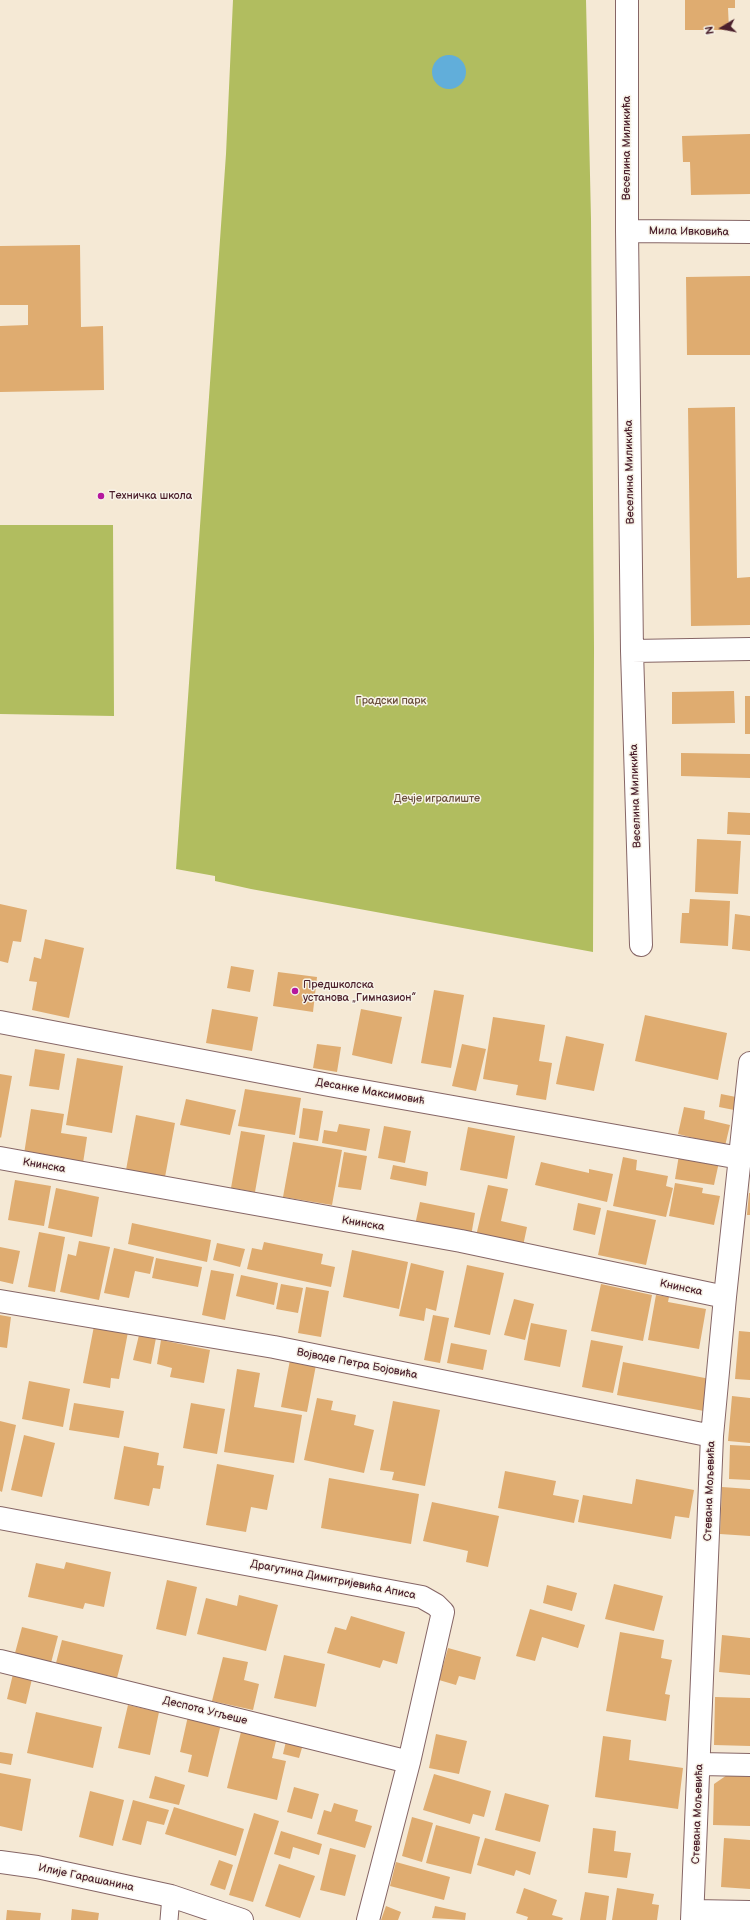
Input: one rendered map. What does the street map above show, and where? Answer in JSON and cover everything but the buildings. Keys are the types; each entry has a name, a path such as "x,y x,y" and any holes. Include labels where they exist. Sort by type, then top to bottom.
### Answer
{"street":[{"name":"Веселина Миликића","path":"627,0 627,231 632,651 641,944"},
{"name":"Мила Ивковића","path":"627,231 750,232"},
{"path":"632,651 750,649"},
{"name":"Десанке Максимовић","path":"0,1022 329,1084 740,1158"},
{"name":"Стевана Мољевића","path":"693,1916 712,1436 750,1063"},
{"name":"Книнска","path":"0,1158 461,1241 725,1297"},
{"name":"Војводе Петра Бојовића","path":"0,1301 274,1347 712,1436"},
{"name":"Драгутина Димитријевића Аписа","path":"0,1518 422,1597 436,1605 443,1612 410,1762 368,1920"},
{"name":"Деспота Угљеше","path":"0,1661 410,1762"},
{"path":"700,1764 750,1765"},
{"name":"Илије Гарашанина","path":"0,1862 37,1867 172,1896 242,1920"},
{"path":"693,1916 750,1912"}],"lane":[{"path":"169,1920 172,1896"}],"green space":[{"name":"Градски парк","path":"233,0 586,0 591,219 594,649 593,952 251,889 215,881 215,876 176,869 226,154"},
{"path":"0,525 113,525 114,716 0,714"}],"water":[{"path":"449,55 461,60 466,72 461,84 449,89 437,84 432,72 437,60"}],"place":[{"name":"Техничка школа","path":"101,496"},
{"name":"Предшколска установа „Гимназион”","path":"295,991"}],"park label":[{"name":"Дечје игралиште","path":"437,799"}]}
